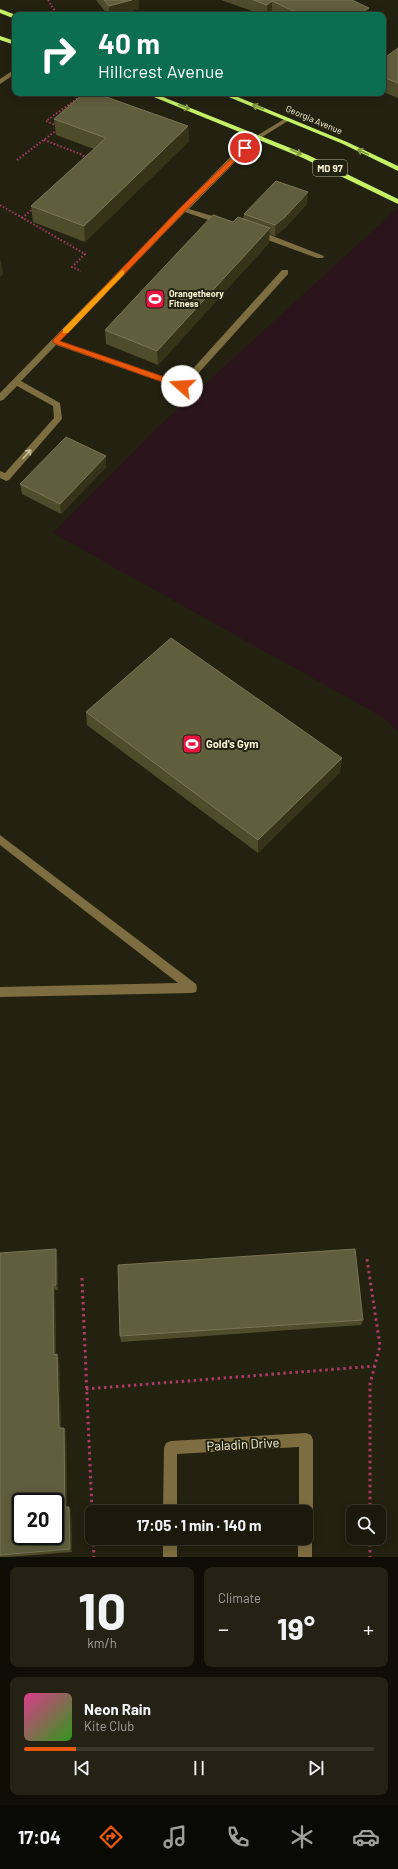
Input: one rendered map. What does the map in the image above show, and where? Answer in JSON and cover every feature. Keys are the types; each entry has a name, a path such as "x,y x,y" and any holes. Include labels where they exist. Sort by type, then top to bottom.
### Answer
{"main road":[{"path":"2,11 12,16"},
{"path":"0,38 12,42"},
{"name":"MD 97","path":"155,96 260,136 375,189 398,202"},
{"name":"Georgia Avenue","path":"230,96 345,143 398,169"}],"street":[{"path":"0,82 12,73"},
{"path":"0,398 239,153 260,136 288,119"},
{"path":"183,209 232,225"},
{"path":"246,230 320,256"},
{"path":"55,342 182,386 285,272"},
{"path":"0,474 6,478 58,419 56,405 17,382"},
{"path":"0,839 192,988 0,992"},
{"name":"Paladin Drive","path":"170,1505 172,1448 306,1440 306,1505"},
{"path":"170,1545 170,1557"},
{"path":"305,1545 305,1557"}],"path":[{"path":"48,0 56,12"},
{"path":"17,160 60,127 46,121 81,96"},
{"path":"44,140 83,155 86,157 85,160"},
{"path":"0,205 85,254 72,267 81,271"},
{"path":"22,218 34,208"},
{"path":"367,1259 380,1346 370,1384 370,1505"},
{"path":"82,1278 92,1505"},
{"path":"86,1389 375,1366"},
{"path":"93,1545 94,1557"},
{"path":"370,1545 370,1557"}],"shaded area":[{"path":"398,208 398,731 384,718 53,533 156,429"}],"building":[{"path":"104,0 132,0 109,6"},
{"path":"253,0 352,0 369,8 363,12 296,12 272,1 267,5"},
{"path":"398,48 398,83 386,78 386,57"},
{"path":"81,96 103,96 188,126 84,226 31,206 106,138 54,119"},
{"path":"276,181 308,192 285,217 275,225 244,214"},
{"path":"213,215 233,222 238,217 270,228 157,351 105,330"},
{"path":"66,437 106,456 60,504 20,484"},
{"path":"171,638 342,758 258,840 86,712"},
{"path":"56,1249 56,1285 53,1285 54,1355 57,1354 59,1428 64,1428 65,1507 69,1507 70,1549 0,1555 0,1253"},
{"path":"355,1249 363,1320 120,1336 118,1265"}],"slow traffic":[{"path":"66,331 122,272"}],"place":[{"name":"Orangetheory Fitness","path":"155,299"},
{"name":"Gold's Gym","path":"192,744"}],"route":[{"path":"182,386 55,342 183,209 245,148"}]}
